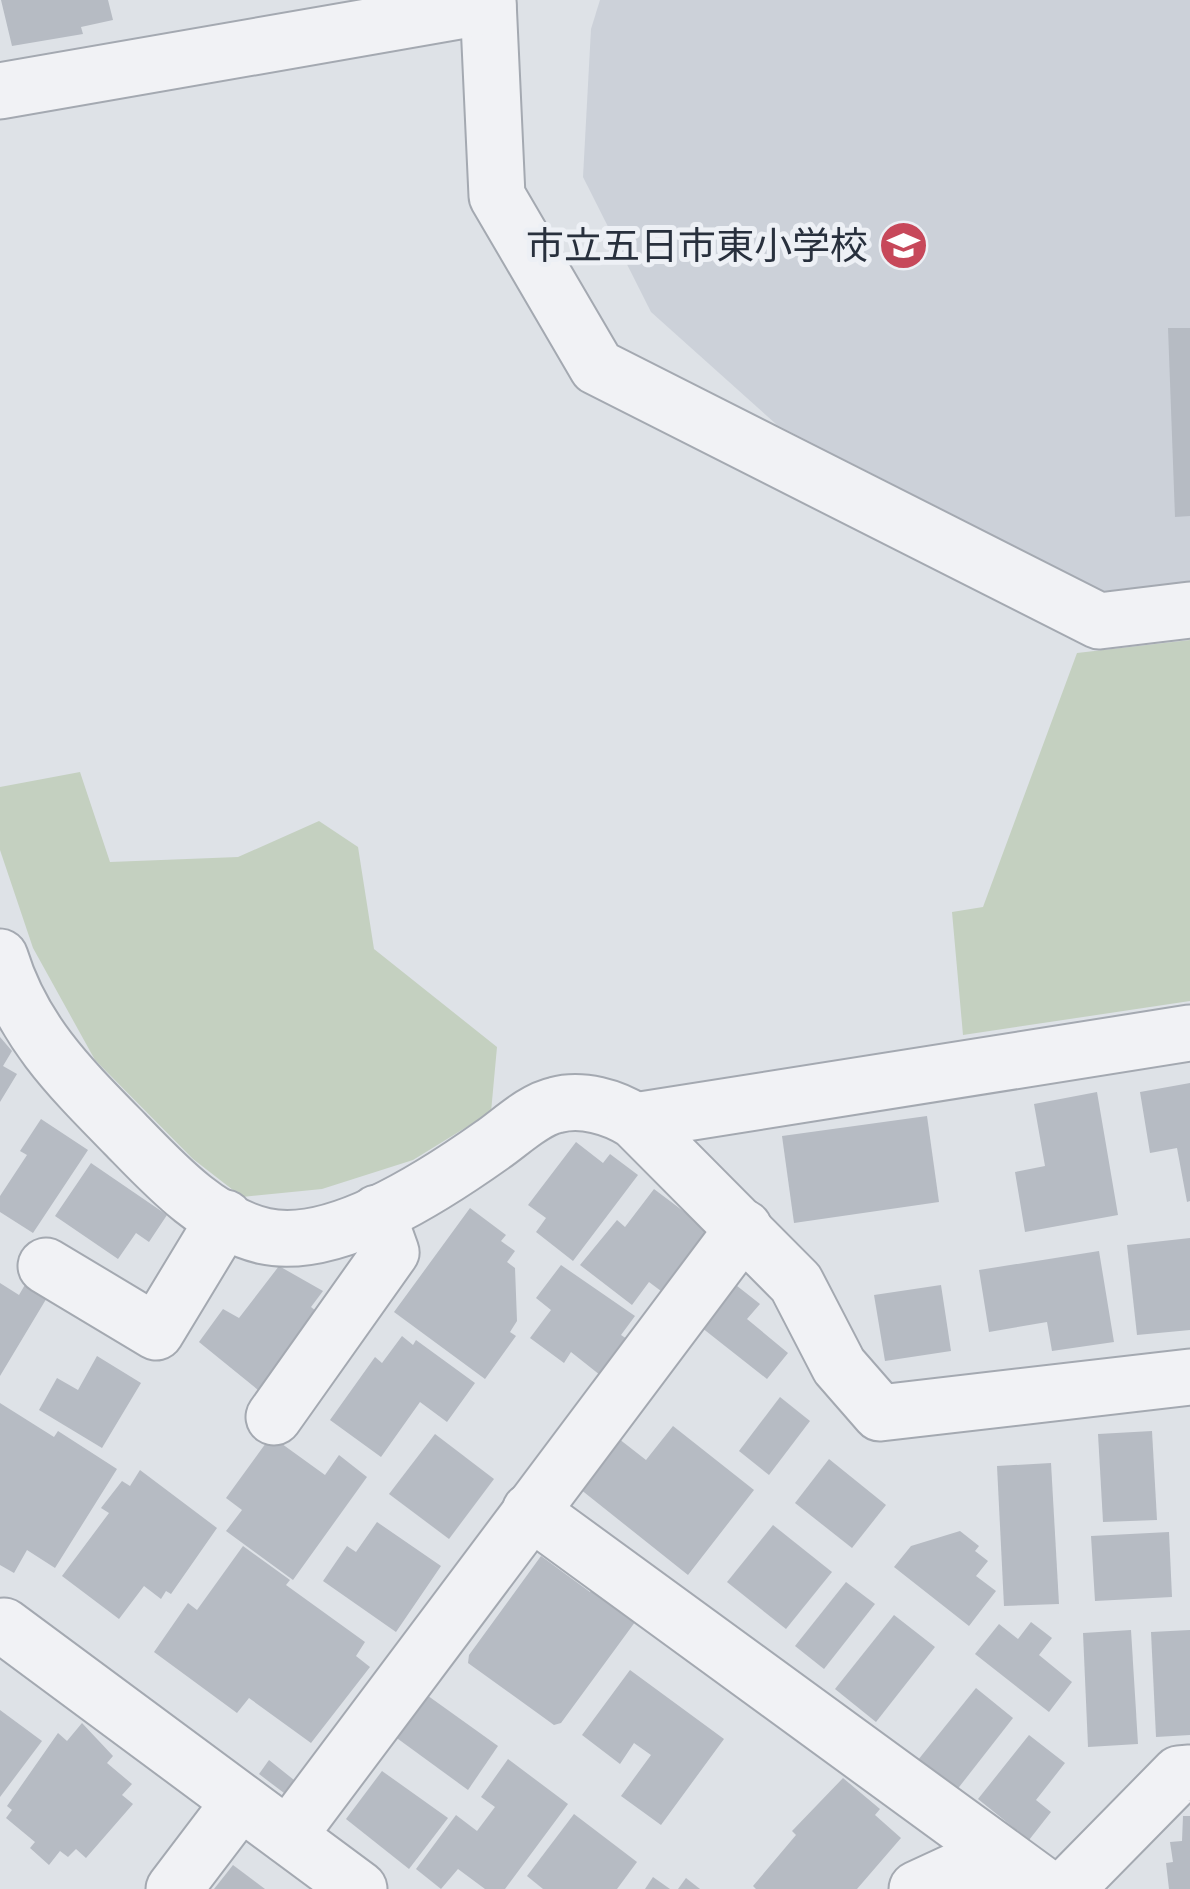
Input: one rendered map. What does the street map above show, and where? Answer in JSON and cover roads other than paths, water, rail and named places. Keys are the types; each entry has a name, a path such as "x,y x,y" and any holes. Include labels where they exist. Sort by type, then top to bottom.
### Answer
{"street":[{"path":"0,92 488,3 497,196 596,367 1099,622 1190,610"},
{"path":"0,957 10,992 34,1036 55,1062 160,1170 224,1218 264,1236 286,1238 339,1227 377,1213 444,1178 555,1105 616,1109 635,1121 796,1283 839,1366 880,1413 1190,1377"},
{"path":"635,1121 1190,1033"},
{"path":"274,1417 392,1252 377,1213"},
{"path":"46,1266 156,1332 224,1218"},
{"path":"288,1836 744,1228"},
{"path":"530,1510 1050,1886"},
{"path":"4,1626 359,1889"},
{"path":"1050,1886 1178,1774 1190,1773"},
{"path":"174,1889 240,1802"},
{"path":"916,1889 956,1871 1050,1886"}],"place":[{"name":"市立五日市東小学校","path":"903,245"}]}
